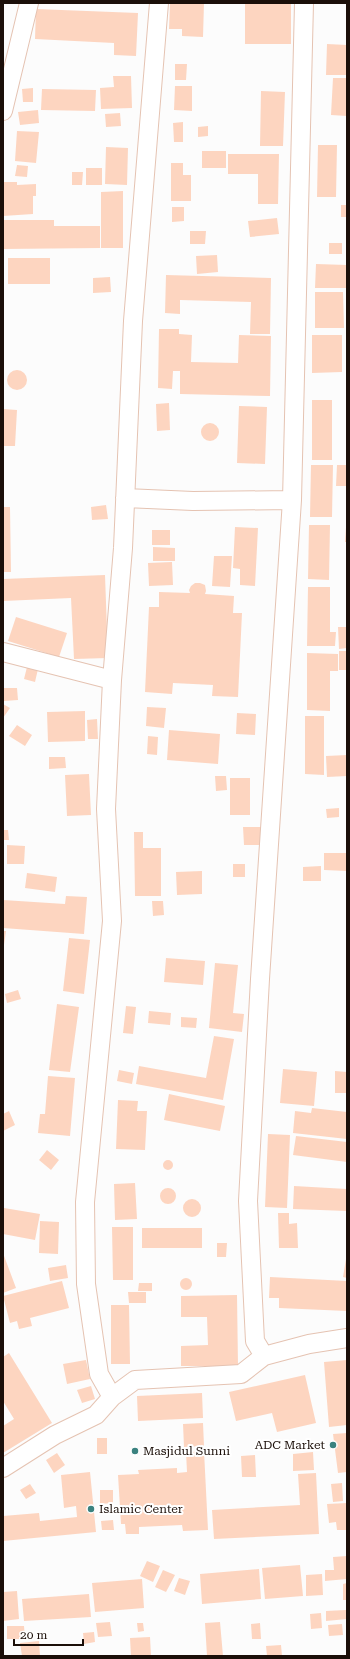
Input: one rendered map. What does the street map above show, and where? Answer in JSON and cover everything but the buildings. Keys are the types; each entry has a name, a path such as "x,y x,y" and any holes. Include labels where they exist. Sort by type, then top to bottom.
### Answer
{"street":[{"path":"3,111 29,3"},
{"path":"112,1397 100,1374 86,1284 85,1202 112,921 106,809 112,680 123,548 133,321 159,3"},
{"path":"264,1356 255,1340 248,1201 260,979 292,500 304,3"},
{"path":"125,498 193,501 292,500"},
{"path":"3,652 112,680"},
{"path":"3,1468 55,1435 96,1415 112,1397 135,1380 241,1374 264,1356 309,1344 347,1338"}],"place":[{"name":"ADC Market","path":"333,1445"},
{"name":"Masjidul Sunni","path":"135,1451"},
{"name":"Islamic Center","path":"91,1509"}]}
